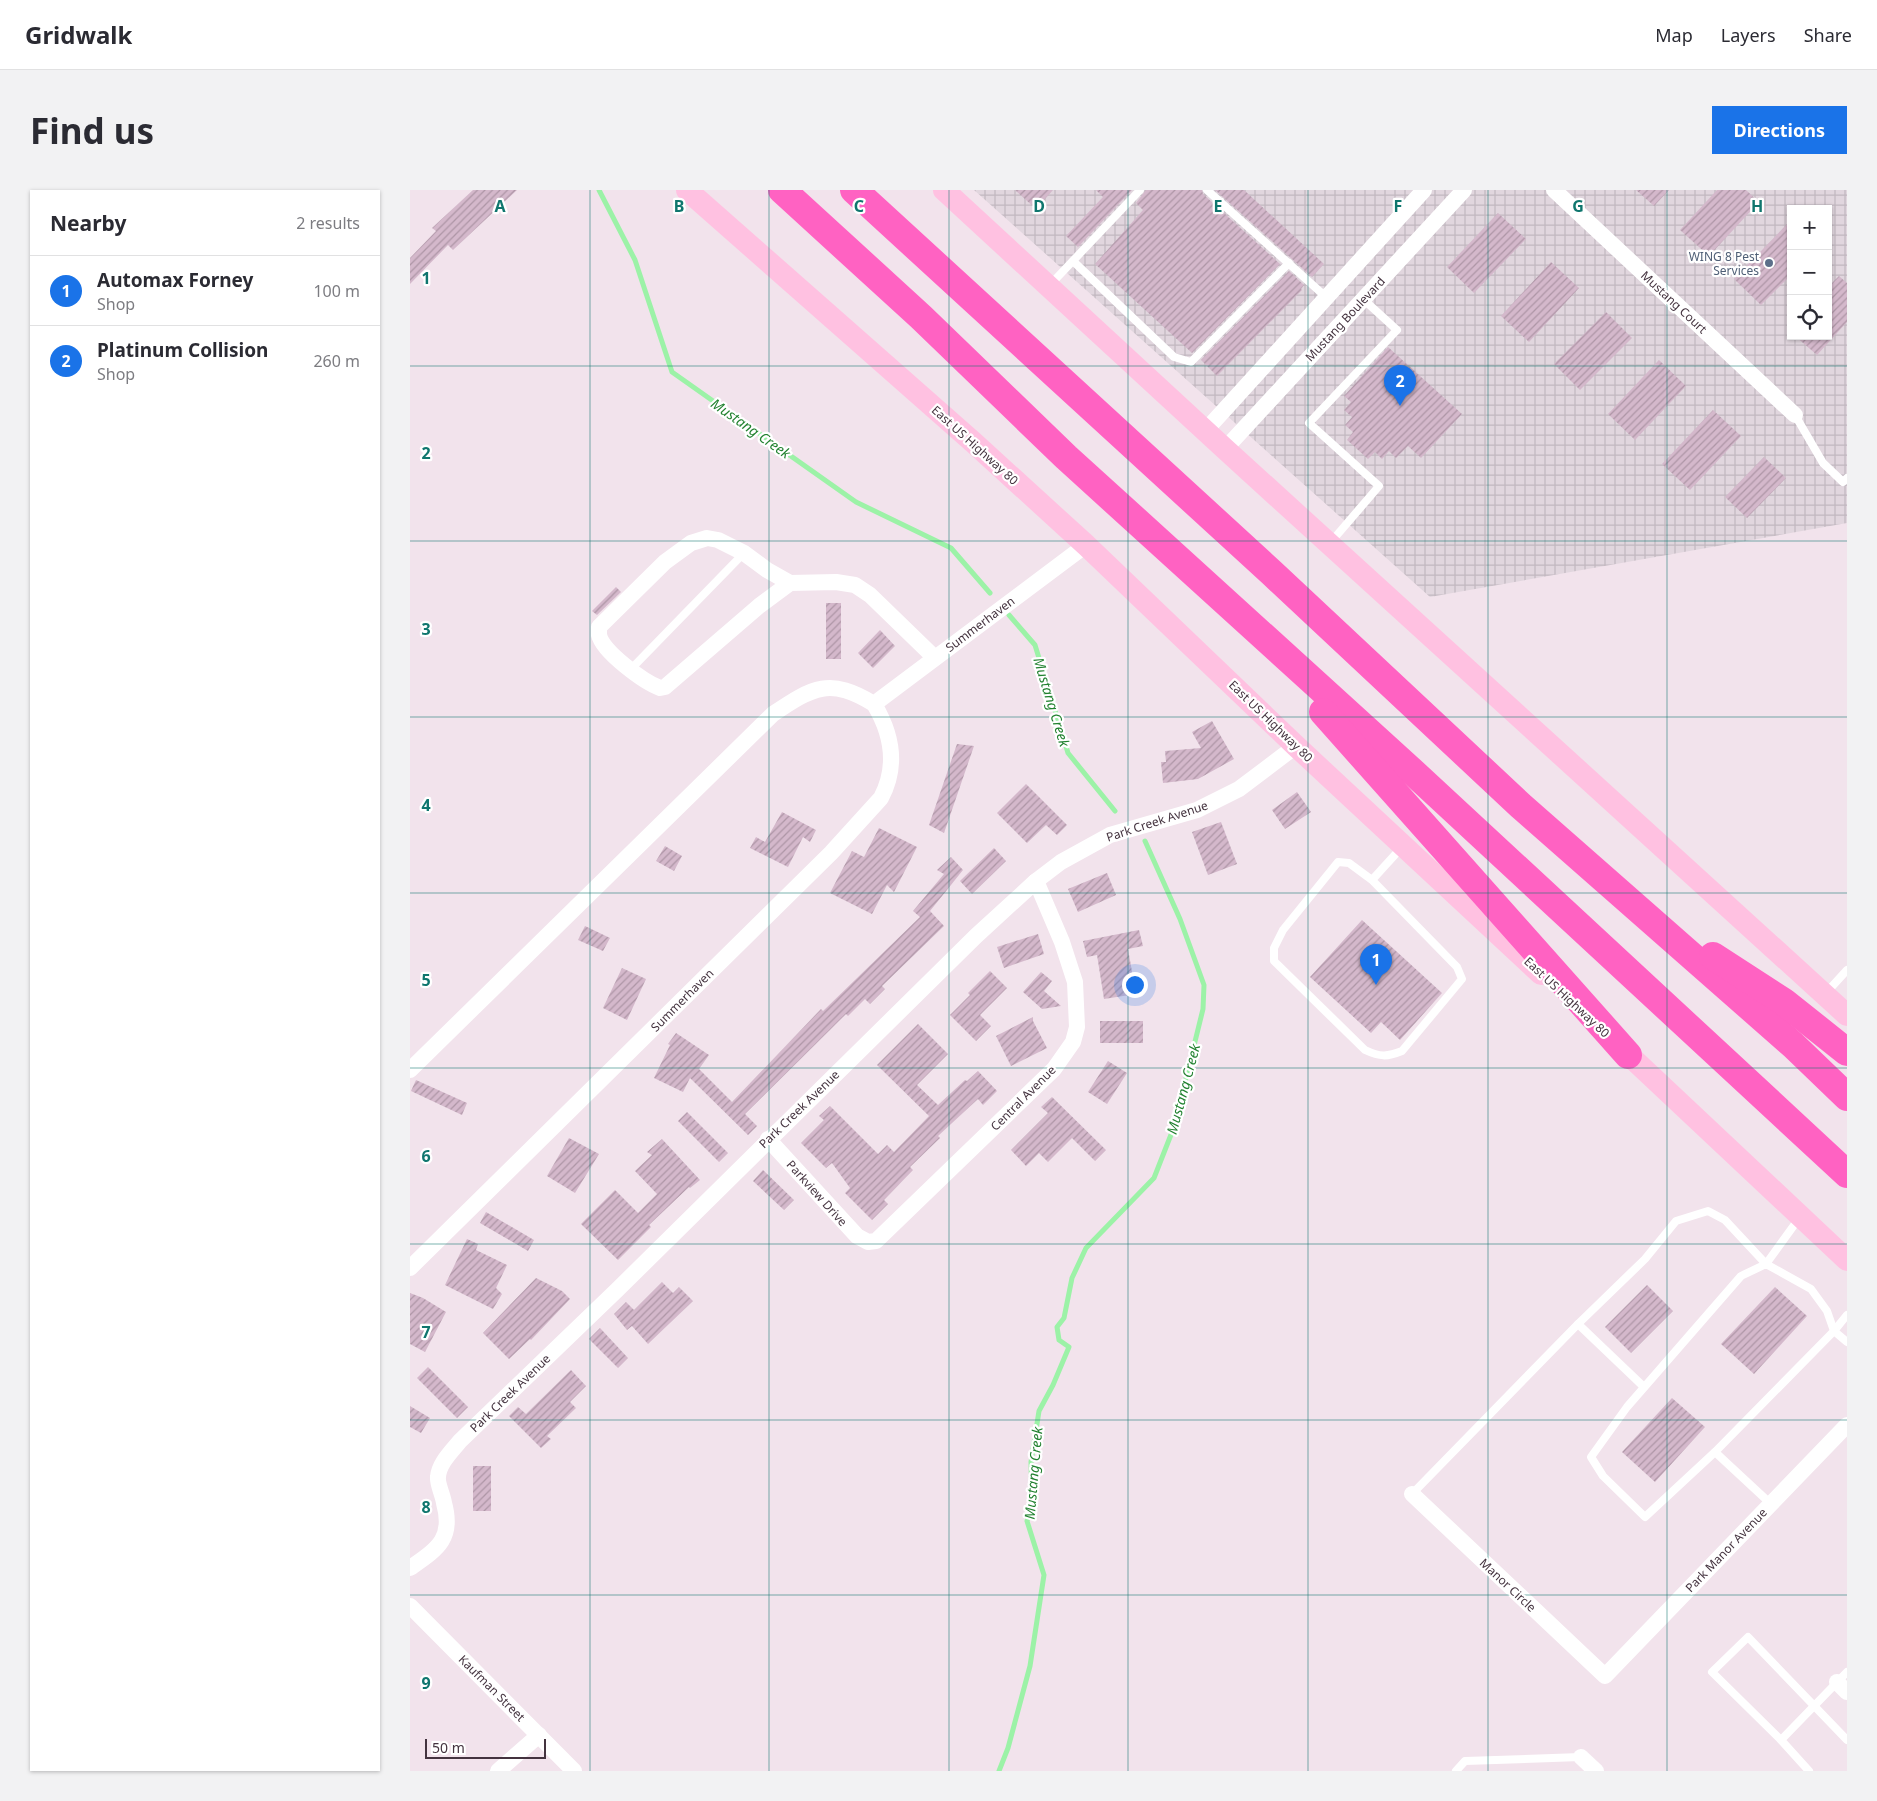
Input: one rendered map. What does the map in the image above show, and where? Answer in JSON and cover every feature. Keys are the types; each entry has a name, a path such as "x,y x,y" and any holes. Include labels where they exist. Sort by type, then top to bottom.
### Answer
{"highway":[{"path":"782,190 921,317 1073,463 1414,773 1847,1174"},
{"path":"854,190 1272,573 1521,806 1793,1045 1847,1097"},
{"path":"1286,657 1319,707 1628,1055"},
{"path":"1634,904 1784,1002 1847,1052"}],"main road":[{"name":"East US Highway 80","path":"687,190 973,442 1086,545 1296,746 1847,1260"},
{"path":"944,190 1847,1015"}],"street":[{"path":"1206,430 1424,190"},
{"name":"Mustang Boulevard","path":"1226,449 1464,190"},
{"name":"Mustang Court","path":"1554,190 1795,415"},
{"path":"790,583 746,617 665,687 660,688 650,684 630,669 614,656 599,636 599,627 665,562 690,543 707,538 718,540 744,552 767,570 790,583 836,582 856,585 870,595 935,658"},
{"name":"Summerhaven","path":"410,1268 831,853 881,798 885,790 892,752 884,721 874,704 1086,545"},
{"path":"410,1070 774,714 812,690 823,688 840,688 857,694 874,704"},
{"name":"Park Creek Avenue","path":"410,1568 432,1552 443,1539 448,1526 438,1477 445,1459 460,1441 617,1290 976,936 1036,881 1060,862 1110,835 1197,810 1239,789 1296,746"},
{"name":"Central Avenue","path":"868,1242 876,1241 1054,1069 1073,1042 1077,1027 1074,982 1062,942 1036,881"},
{"name":"Parkview Drive","path":"768,1139 857,1236 868,1242"},
{"name":"Park Manor Avenue","path":"1605,1676 1847,1425"},
{"name":"Manor Circle","path":"1412,1494 1605,1676"},
{"name":"Kaufman Street","path":"410,1606 574,1771"},
{"path":"498,1771 538,1735"},
{"path":"1581,1757 1596,1771"}],"lane":[{"path":"1050,286 1140,190"},
{"path":"1207,190 1326,297"},
{"path":"1073,261 1174,357 1192,362 1289,263"},
{"path":"1330,544 1379,486 1309,423 1397,330 1363,299"},
{"path":"1795,415 1823,463 1843,482 1847,478"},
{"path":"630,669 744,552"},
{"path":"1372,880 1404,846"},
{"path":"1338,862 1349,863 1372,880 1457,967 1462,979 1402,1051 1390,1056 1377,1056 1365,1050 1274,961 1274,948 1283,930 1338,862"},
{"path":"1825,994 1847,970"},
{"path":"1412,1494 1578,1324 1645,1260 1676,1221 1708,1211 1726,1220 1766,1264 1811,1289 1827,1311 1834,1331 1847,1342"},
{"path":"1801,1216 1766,1264 1741,1276 1644,1387 1591,1457 1603,1476 1645,1517 1715,1452 1834,1331 1847,1315"},
{"path":"1578,1324 1644,1387"},
{"path":"1715,1452 1770,1504"},
{"path":"1809,1771 1712,1672 1748,1638 1847,1740"},
{"path":"1780,1740 1814,1706 1844,1682"},
{"path":"1456,1771 1465,1761 1581,1757"}],"shaded area":[{"path":"974,190 1847,190 1847,523 1430,597"}],"building":[{"path":"473,190 517,190 453,250 448,245 410,284 410,258 436,231 432,228"},
{"path":"1015,190 1053,190 1036,209"},
{"path":"1096,190 1132,190 1078,247 1066,236 1103,197"},
{"path":"1146,190 1202,190 1203,194 1280,264 1192,353 1095,264 1143,210 1136,203"},
{"path":"1215,190 1244,190 1324,264 1312,277"},
{"path":"1636,190 1669,190 1654,206"},
{"path":"1717,190 1746,190 1759,202 1709,256 1680,230"},
{"path":"1498,213 1526,239 1474,293 1447,267"},
{"path":"1787,224 1787,279 1761,305 1734,279"},
{"path":"1551,262 1579,288 1529,342 1501,316"},
{"path":"1289,271 1304,285 1302,290 1217,376 1201,360"},
{"path":"1839,276 1847,283 1847,322 1832,338 1832,295 1832,283"},
{"path":"1606,312 1632,338 1580,390 1554,364"},
{"path":"1800,340 1831,340 1817,355"},
{"path":"1388,347 1462,414 1421,458 1408,446 1396,458 1389,451 1382,459 1375,452 1368,459 1347,440 1353,432 1345,425 1352,417 1344,410 1351,402 1344,396"},
{"path":"1659,360 1686,386 1635,440 1608,414"},
{"path":"1713,410 1741,436 1690,490 1662,464"},
{"path":"1764,457 1786,478 1747,518 1725,497"},
{"path":"616,587 621,592 597,615 592,611"},
{"path":"826,603 841,603 841,659 826,659"},
{"path":"880,630 895,646 873,668 858,653"},
{"path":"1212,721 1234,759 1198,779 1163,783 1161,762 1166,762 1165,751 1201,748 1192,732"},
{"path":"957,744 974,746 944,833 929,825"},
{"path":"1026,784 1067,825 1057,835 1046,825 1027,843 997,813"},
{"path":"1297,792 1311,812 1285,829 1272,810"},
{"path":"782,812 816,830 810,842 803,837 788,867 750,848 756,837 765,842"},
{"path":"1221,822 1237,864 1208,875 1192,832"},
{"path":"879,828 917,847 894,892 887,885 872,914 830,893 852,851 864,857"},
{"path":"665,846 682,856 674,871 656,861"},
{"path":"994,848 1006,861 972,894 960,881"},
{"path":"951,857 963,870 930,911 944,926 882,986 885,989 870,1004 865,999 848,1016 846,1014 745,1114 757,1126 748,1135 690,1078 683,1092 654,1078 670,1045 668,1044 676,1033 709,1055 699,1069 732,1102 821,1009 823,1011 920,917 913,911 944,874 937,870"},
{"path":"1107,873 1116,895 1078,912 1068,889"},
{"path":"1362,920 1442,993 1400,1040 1381,1022 1371,1033 1310,977"},
{"path":"585,926 610,938 603,951 578,940"},
{"path":"1139,930 1143,946 1128,949 1136,994 1104,999 1097,955 1087,957 1083,941"},
{"path":"1038,934 1044,954 1004,968 997,947"},
{"path":"622,968 646,979 627,1020 603,1008"},
{"path":"990,971 1007,988 980,1015 991,1026 976,1041 950,1015"},
{"path":"1041,972 1052,981 1044,991 1061,1006 1042,1009 1023,992"},
{"path":"1033,1017 1033,1021 1047,1048 1011,1066 996,1036"},
{"path":"1100,1021 1143,1021 1143,1043 1100,1043"},
{"path":"918,1024 948,1054 917,1085 938,1105 965,1080 967,1081 978,1071 997,1091 983,1105 978,1099 938,1136 940,1138 910,1167 913,1170 884,1200 888,1204 872,1220 845,1193 850,1188 832,1163 826,1168 801,1143 824,1120 819,1116 830,1106 878,1154 887,1145 894,1152 929,1116 877,1065"},
{"path":"1108,1061 1127,1073 1107,1104 1088,1092"},
{"path":"416,1080 467,1103 462,1115 411,1091"},
{"path":"1052,1097 1106,1150 1095,1161 1072,1138 1048,1162 1039,1153 1026,1166 1011,1150 1048,1113 1041,1107"},
{"path":"687,1112 728,1153 719,1162 678,1121"},
{"path":"569,1138 599,1154 575,1193 547,1176"},
{"path":"662,1139 700,1180 689,1187 649,1225 651,1227 618,1260 581,1224 615,1190 638,1213 657,1194 635,1171 652,1155 647,1152"},
{"path":"763,1170 794,1200 784,1210 753,1181"},
{"path":"486,1212 534,1240 528,1251 480,1223"},
{"path":"467,1239 478,1244 476,1250 507,1265 496,1288 502,1294 493,1309 445,1285"},
{"path":"536,1278 562,1291 570,1299 531,1340 509,1359 483,1333"},
{"path":"662,1282 673,1293 679,1287 693,1301 648,1344 632,1326 627,1330 614,1314 626,1302 634,1310"},
{"path":"1647,1285 1673,1311 1631,1353 1605,1327"},
{"path":"1775,1287 1807,1316 1754,1374 1721,1344"},
{"path":"410,1293 423,1298 446,1312 425,1352 410,1344"},
{"path":"600,1328 628,1358 618,1368 589,1339"},
{"path":"428,1367 468,1407 457,1418 417,1378"},
{"path":"571,1370 586,1386 570,1402 576,1408 547,1436 551,1439 541,1448 509,1416 518,1407 526,1414"},
{"path":"1672,1398 1705,1427 1655,1482 1622,1452"},
{"path":"410,1406 430,1418 421,1433 410,1427"},
{"path":"473,1466 491,1466 491,1511 473,1511"}],"waterway":[{"name":"Mustang Creek","path":"599,190 635,260 672,372 856,502 951,548 990,593"},
{"name":"Mustang Creek","path":"1009,615 1035,645 1068,753 1115,811"},
{"name":"Mustang Creek","path":"999,1771 1008,1748 1030,1666 1044,1575 1027,1521 1032,1504 1031,1462 1039,1411 1053,1385 1069,1347 1059,1340 1057,1327 1064,1318 1072,1278 1086,1248 1154,1178 1174,1127 1203,1009 1204,985 1180,919 1145,841"}],"place":[{"name":"WING 8 Pest Services","path":"1769,263"},
{"name":"Platinum Collision","path":"1400,406"},
{"name":"Automax Forney","path":"1376,985"}]}
